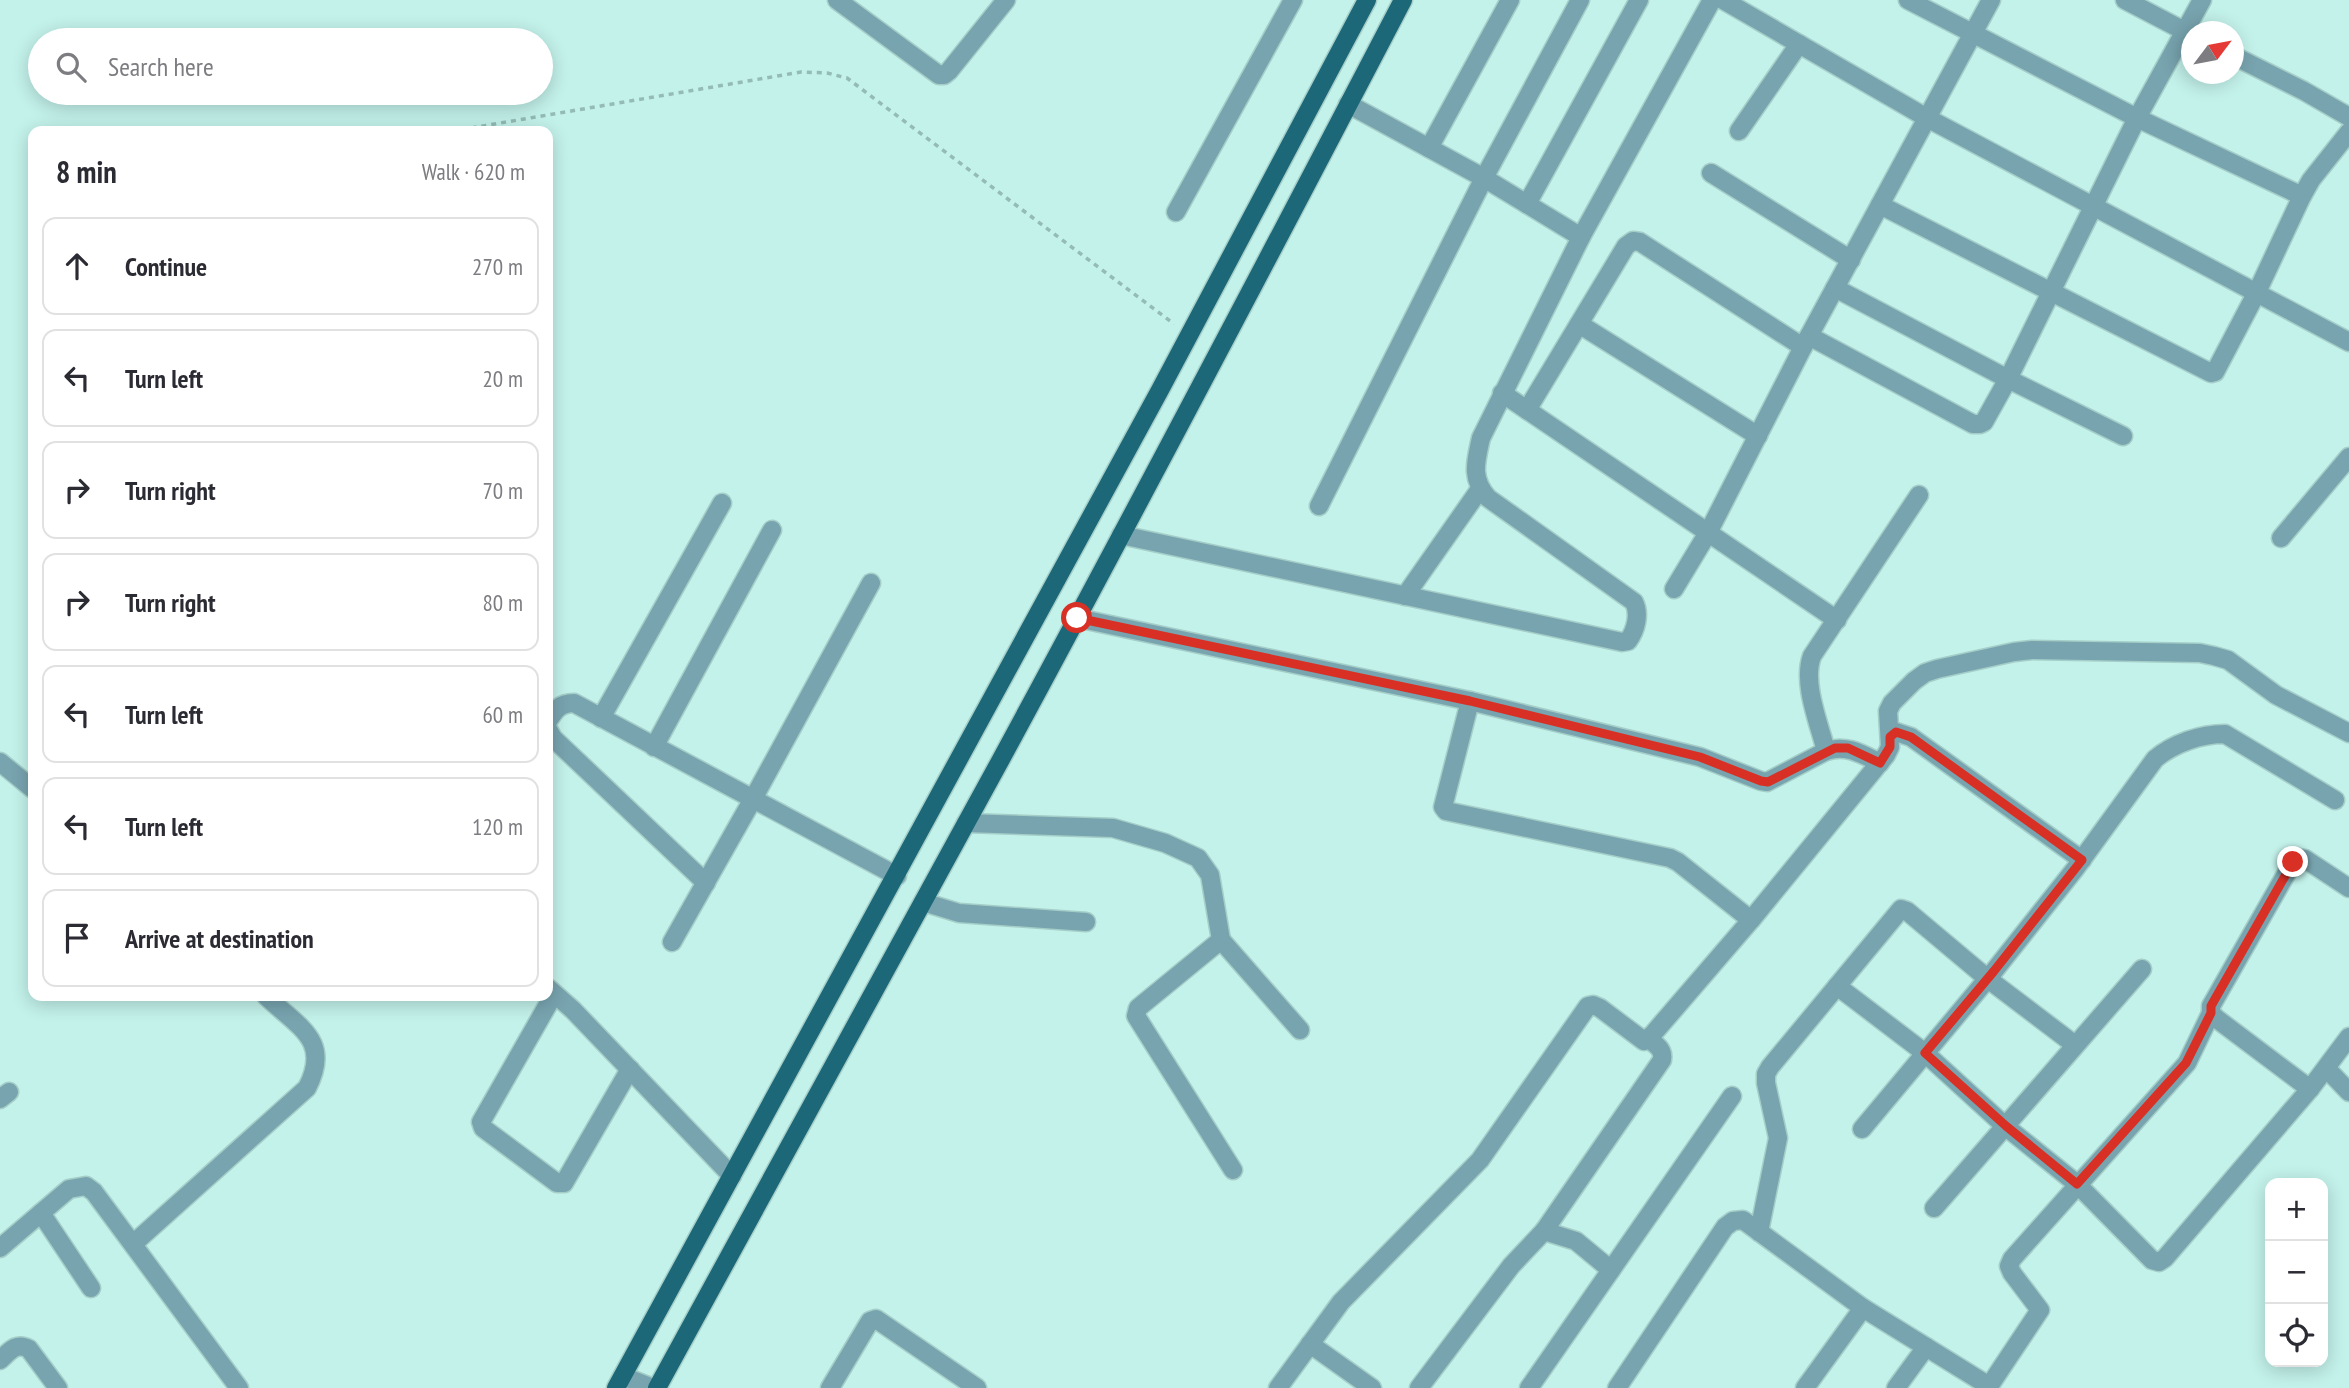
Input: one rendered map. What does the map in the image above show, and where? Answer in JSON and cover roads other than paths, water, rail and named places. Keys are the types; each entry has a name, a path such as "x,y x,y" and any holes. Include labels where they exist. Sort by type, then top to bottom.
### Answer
{"main road":[{"path":"620,1382 897,876 1367,0"},
{"path":"655,1388 1077,618 1403,0"}],"street":[{"path":"836,0 939,75 944,75 1006,0"},
{"path":"1176,212 1293,0"},
{"path":"1429,148 1510,0"},
{"path":"1319,506 1484,178 1580,0"},
{"path":"1527,204 1639,0"},
{"path":"1121,535 1622,642 1628,641 1632,637 1637,618 1634,602 1488,498 1480,489 1476,477 1476,462 1481,438 1502,393 1581,237 1712,0"},
{"path":"1723,0 1927,118 2349,342"},
{"path":"1908,0 2137,118 2302,196"},
{"path":"1674,589 1709,531 1806,342 1991,0"},
{"path":"2125,0 2181,30"},
{"path":"2193,21 2202,0"},
{"path":"1739,131 1799,44"},
{"path":"1527,410 1626,246 1633,241 1640,242 1806,342 1973,424 1980,424 1988,417 2008,379 2137,118 2181,46"},
{"path":"2244,61 2349,117"},
{"path":"1348,104 1484,178 1581,237"},
{"path":"1880,205 2211,373 2218,370 2311,180 2349,132"},
{"path":"1712,173 1850,260"},
{"path":"1835,288 2123,436"},
{"path":"1579,324 1758,436"},
{"path":"1502,393 1837,620"},
{"path":"2281,538 2349,457"},
{"path":"1405,596 1480,489"},
{"path":"1826,751 1808,673 1812,656 1919,495"},
{"path":"601,718 722,503"},
{"path":"654,747 772,530"},
{"path":"672,942 871,583"},
{"path":"1077,618 1470,701 1700,757 1761,781 1768,782 1835,748 1848,748 1880,763"},
{"path":"1278,1388 1351,1291 1480,1160 1588,1006 1593,1005 1600,1009 1640,1039 1648,1039 1751,920 1880,763 1890,747 1888,711 1892,703 1925,673 2032,650 2200,653 2228,660 2276,695 2347,727"},
{"path":"1470,701 1443,807 1446,811 1670,858 1751,920"},
{"path":"553,713 565,704 574,704 897,876"},
{"path":"1890,737 1896,732 1911,737 2082,860"},
{"path":"1862,1129 1988,979 2082,860 2155,759 2174,746 2214,734 2225,734 2335,800"},
{"path":"553,738 706,883"},
{"path":"0,762 28,785"},
{"path":"966,823 1113,828 1165,843 1198,858 1210,876 1221,940 1300,1030"},
{"path":"1617,1388 1725,1227 1733,1221 1743,1220 1863,1308 1988,1387 2040,1310 2012,1273 2009,1266 2012,1259 2186,1063 2211,1013 2211,1006 2293,862 2299,858 2305,859 2346,880"},
{"path":"923,902 959,913 1086,922"},
{"path":"1759,1232 1778,1138 1766,1074 1901,909 1907,911 1988,979 2075,1045"},
{"path":"1221,940 1136,1012 1233,1170"},
{"path":"1934,1209 2142,969"},
{"path":"1837,986 1925,1053 2006,1126 2077,1184 2152,1260 2159,1262 2311,1089 2349,1037"},
{"path":"553,993 573,1010 732,1176"},
{"path":"134,1244 307,1088 315,1073 316,1047 271,1001"},
{"path":"546,1001 481,1122 483,1128 557,1183 564,1183 629,1069"},
{"path":"2211,1013 2311,1089"},
{"path":"1419,1388 1511,1266 1544,1231 1662,1060 1661,1049 1648,1039"},
{"path":"2327,1069 2349,1092"},
{"path":"1529,1388 1732,1096"},
{"path":"0,1248 69,1189 86,1186 94,1192 134,1244 239,1388"},
{"path":"41,1213 91,1288"},
{"path":"1544,1231 1576,1241 1611,1270"},
{"path":"1805,1388 1863,1308"},
{"path":"830,1388 870,1321 876,1319 978,1388"},
{"path":"1310,1344 1372,1388"},
{"path":"0,1360 21,1345 29,1349 58,1388"},
{"path":"1896,1388 1926,1347"},
{"path":"620,1382 655,1388"}]}
